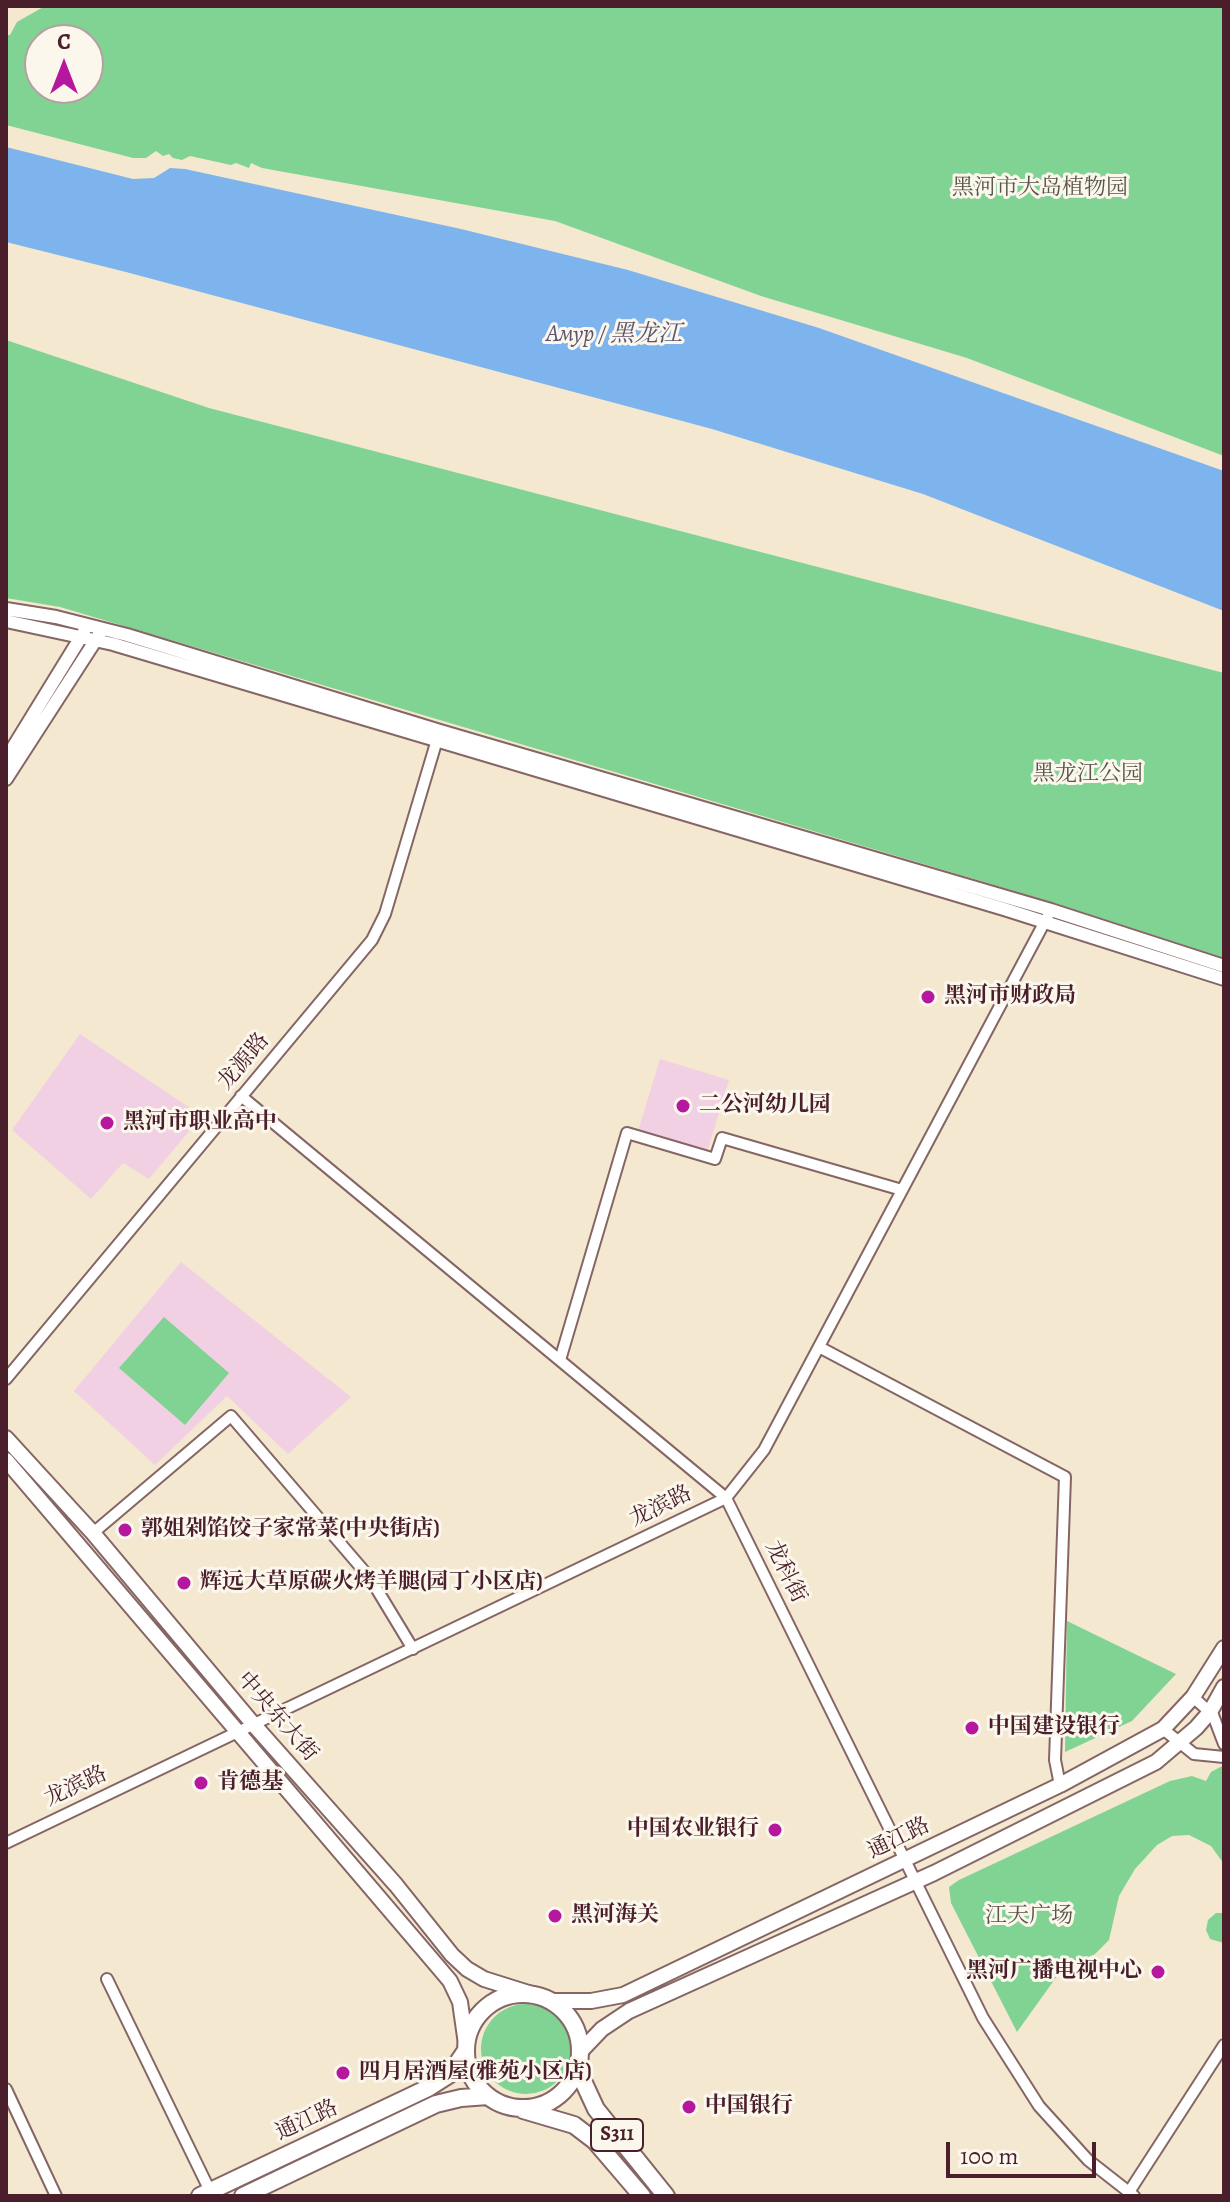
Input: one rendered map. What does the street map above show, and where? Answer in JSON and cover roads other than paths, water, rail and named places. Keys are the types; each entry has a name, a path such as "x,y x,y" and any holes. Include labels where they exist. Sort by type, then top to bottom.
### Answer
{"main road":[{"name":"中央东大街","path":"6,1438 93,1533 254,1725 467,1969 484,1979 535,1995"},
{"name":"中央东大街","path":"6,1460 450,1981 460,2002 466,2048"},
{"name":"通江路","path":"551,2001 591,2001 623,1995 1060,1785 1163,1729 1193,1697 1224,1648"},
{"name":"通江路","path":"579,2060 602,2029 629,2011 916,1881 1150,1766 1180,1744 1210,1712 1224,1687"},
{"path":"514,2107 530,2108 559,2095 570,2083 579,2060 573,2023 551,2001 535,1995 503,1997 478,2015 470,2029 466,2048 471,2076 488,2096 514,2107 574,2125 595,2141 642,2196"},
{"name":"通江路","path":"205,2194 428,2088 450,2074 466,2048"},
{"name":"S311","path":"579,2060 596,2109 666,2196"},
{"name":"通江路","path":"243,2196 436,2104 488,2096"}],"street":[{"path":"6,609 1224,966"},
{"path":"6,621 85,630"},
{"path":"6,759 85,630"},
{"path":"6,779 99,634"},
{"name":"龙源路","path":"6,1379 372,940 385,914 438,736"},
{"path":"1048,916 1224,979"},
{"name":"龙滨路","path":"6,1843 726,1498 764,1450 1048,916"},
{"name":"龙科街","path":"241,1096 726,1498 983,2018 1039,2106 1088,2160 1132,2194"},
{"path":"560,1360 627,1133 715,1159 722,1138 902,1190"},
{"path":"819,1347 1065,1477 1055,1760 1060,1785"},
{"path":"93,1533 231,1416 370,1578 413,1649"},
{"path":"1193,1697 1210,1712 1224,1744"},
{"path":"1163,1729 1194,1754 1224,1757"},
{"path":"107,1979 205,2194"},
{"path":"1132,2194 1224,2045"},
{"path":"6,2089 56,2196"}],"water":[{"name":"Амур / 黑龙江","path":"6,147 133,179 154,178 170,168 185,169 461,229 628,270 819,328 1224,471 1224,611 923,494 712,429 6,242"}],"place":[{"name":"黑河市财政局","path":"928,997"},
{"name":"二公河幼儿园","path":"683,1106"},
{"name":"黑河市职业高中","path":"107,1123"},
{"name":"郭姐剁馅饺子家常菜(中央街店)","path":"125,1530"},
{"name":"辉远大草原碳火烤羊腿(园丁小区店)","path":"184,1583"},
{"name":"中国建设银行","path":"972,1728"},
{"name":"肯德基","path":"201,1783"},
{"name":"中国农业银行","path":"775,1830"},
{"name":"黑河海关","path":"555,1916"},
{"name":"黑河广播电视中心","path":"1158,1972"},
{"name":"四月居酒屋(雅苑小区店)","path":"343,2073"},
{"name":"中国银行","path":"689,2107"}],"park label":[{"name":"黑河市大岛植物园","path":"1040,189"},
{"name":"黑龙江公园","path":"1088,775"},
{"name":"江天广场","path":"1029,1917"}]}
